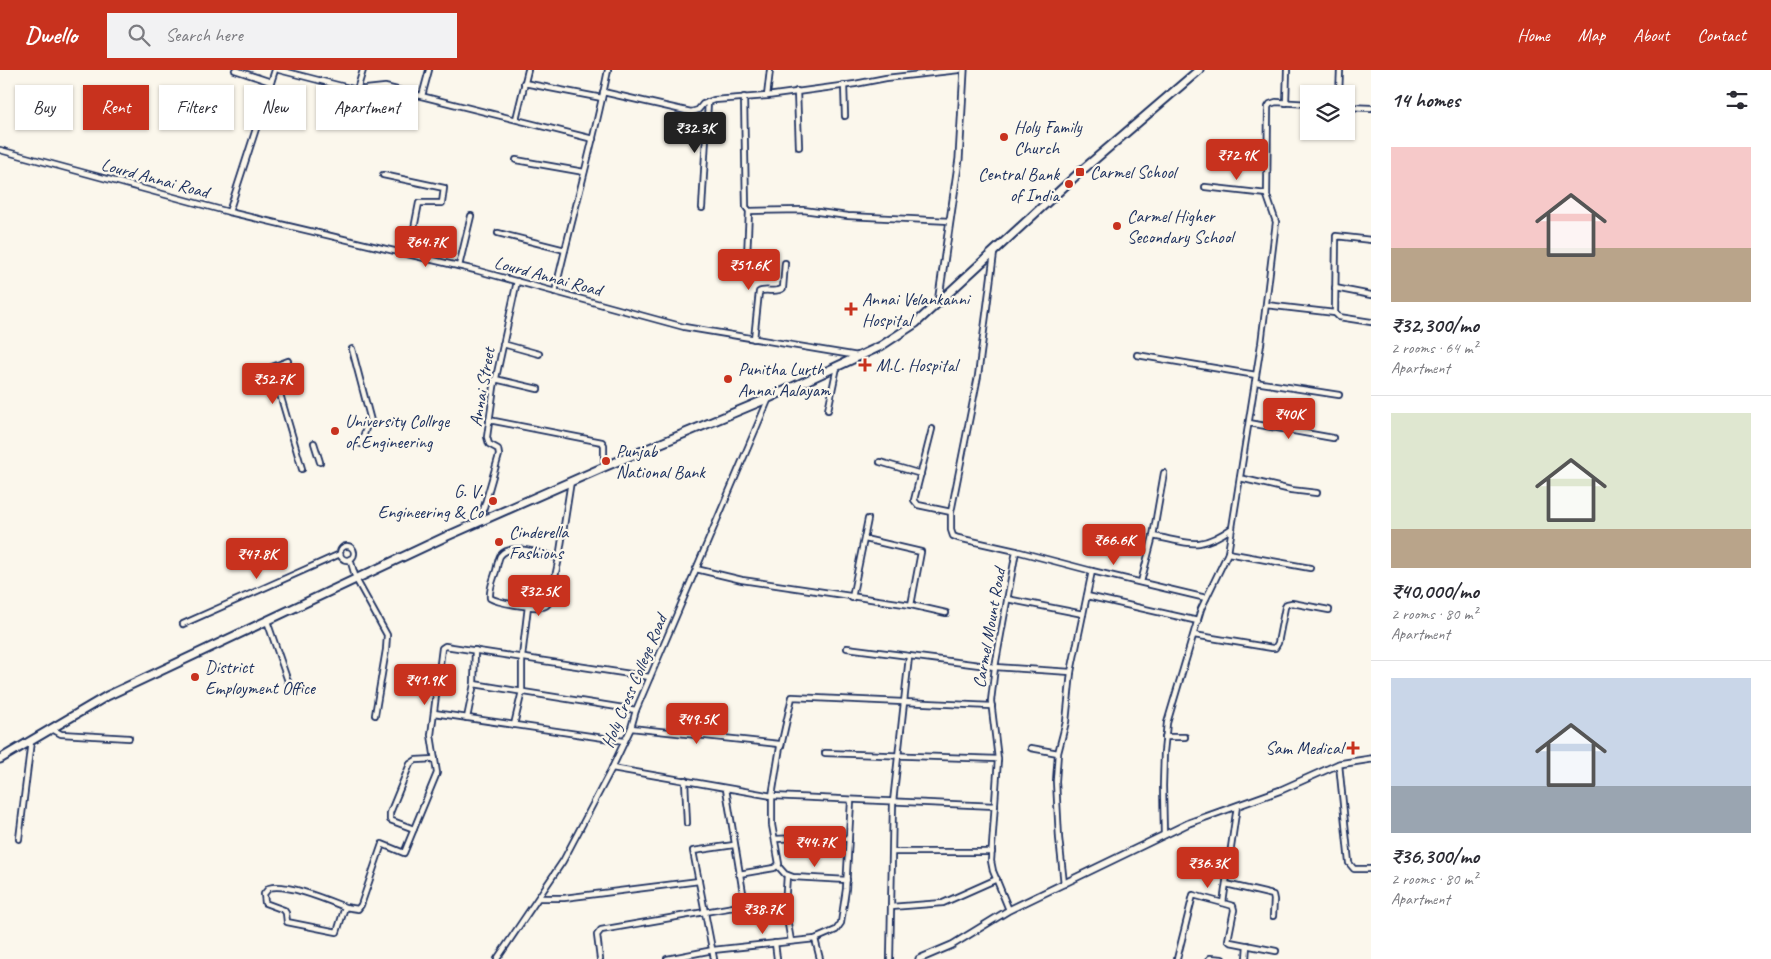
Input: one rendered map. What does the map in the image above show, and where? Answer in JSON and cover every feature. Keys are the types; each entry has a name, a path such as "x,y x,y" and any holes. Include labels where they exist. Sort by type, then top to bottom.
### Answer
{"main road":[{"path":"0,760 108,696 356,579 480,521 769,398 881,346 916,323 1080,172 1199,70"}],"street":[{"path":"235,70 271,82"},
{"path":"229,212 275,70"},
{"path":"279,70 338,85"},
{"path":"358,85 363,70"},
{"path":"422,96 429,70"},
{"path":"516,119 528,70"},
{"path":"555,292 608,70"},
{"path":"767,96 770,70"},
{"path":"603,92 686,112 698,110 708,102 767,96 886,78 959,70"},
{"path":"938,303 959,159 964,70"},
{"path":"1286,103 1287,70"},
{"path":"1339,85 1340,70"},
{"path":"524,83 602,98"},
{"path":"844,85 845,116"},
{"path":"797,91 799,147"},
{"path":"418,95 593,139"},
{"path":"744,97 746,207 749,211 746,280"},
{"path":"702,208 708,102"},
{"path":"1164,835 1163,786 1165,738 1174,698 1198,621 1206,598 1228,553 1266,305 1276,222 1274,213 1267,200 1268,107 1272,102 1300,104"},
{"path":"1355,107 1371,108"},
{"name":"Lourd Annai Road","path":"0,150 229,212 459,266 684,327 859,356"},
{"path":"516,160 584,172"},
{"path":"1223,161 1267,167"},
{"path":"383,174 444,188 442,203 419,203 409,254"},
{"path":"1206,188 1267,194"},
{"path":"749,211 803,210 848,216 950,221"},
{"path":"459,266 471,216"},
{"path":"498,233 564,250"},
{"path":"1335,313 1336,236 1371,240"},
{"name":"Carmel Mount Road","path":"994,251 978,376 950,512 951,532 955,537 1016,551 995,668 992,706 998,759 991,861 1009,910"},
{"path":"754,339 759,292 778,291 783,288 785,263"},
{"name":"Annai Street","path":"480,521 499,455 498,449 487,441 489,420 495,380 517,282"},
{"path":"1335,288 1371,294"},
{"path":"1266,305 1335,313 1339,317 1371,322"},
{"path":"503,344 538,354"},
{"path":"352,348 371,421 366,428 361,444"},
{"path":"1137,355 1256,374"},
{"path":"288,361 272,366 302,469"},
{"path":"828,410 837,368"},
{"path":"495,380 538,389"},
{"path":"1255,382 1339,395"},
{"name":"Holy Cross College Road","path":"497,959 563,862 612,768 631,728 636,710 769,398"},
{"path":"489,420 602,442 604,446 604,467"},
{"path":"1249,423 1333,438"},
{"path":"932,429 914,499 916,504 950,512"},
{"path":"314,443 320,462"},
{"path":"880,462 921,474"},
{"path":"1141,582 1153,536 1164,473"},
{"path":"1240,478 1291,490 1317,493"},
{"path":"559,558 523,549 514,549 500,555 490,598 498,602 539,608 547,606 550,601 559,558 571,482"},
{"path":"852,598 868,519"},
{"path":"1153,536 1194,544 1206,543 1218,538 1232,528"},
{"path":"865,539 921,552 911,605"},
{"path":"340,554 342,546 349,546 354,551 354,555 350,559"},
{"path":"1016,551 1206,598"},
{"path":"1228,553 1310,568"},
{"path":"340,554 343,558 350,559"},
{"path":"183,624 340,554"},
{"path":"350,559 356,579 387,636 375,715"},
{"path":"696,569 742,580 852,598 911,605 946,613"},
{"path":"1064,884 1056,781 1058,753 1066,722 1071,672 1092,571"},
{"path":"1087,596 1198,621"},
{"path":"1007,599 1083,614"},
{"path":"1194,635 1275,648 1278,643 1287,604 1329,610"},
{"path":"514,725 522,691 522,657 528,606"},
{"path":"267,621 291,690"},
{"path":"345,906 337,932 287,922 284,910 265,904 264,894 268,888 280,888 312,894 345,906 358,908 361,905 382,844 404,853 437,774 431,736 442,648 448,645 650,677"},
{"path":"847,648 995,668 1071,672"},
{"path":"467,718 474,684 475,650"},
{"path":"890,959 893,802 908,657"},
{"path":"474,684 636,710"},
{"path":"778,866 779,862 772,825 772,796 792,696 992,706"},
{"path":"434,713 624,741"},
{"path":"631,728 776,743 780,745 780,750"},
{"path":"52,729 61,734 129,738"},
{"path":"1165,738 1186,738"},
{"path":"19,839 31,741"},
{"path":"1031,748 1058,753"},
{"path":"825,753 998,759"},
{"path":"414,829 390,820 390,813 410,764 416,760 434,758"},
{"path":"919,959 952,945 1009,910 1189,823 1281,790 1339,764 1371,759"},
{"path":"1339,764 1349,863 1354,869 1371,869"},
{"path":"612,768 772,796 995,806"},
{"path":"685,780 688,822"},
{"path":"600,959 597,935 601,930 744,905 726,789"},
{"path":"667,959 713,950 816,938 840,927 847,880 851,801"},
{"path":"1223,903 1237,806"},
{"path":"775,839 823,837 849,839"},
{"path":"714,959 693,851 734,845"},
{"path":"893,852 992,852"},
{"path":"739,874 778,866"},
{"path":"778,866 787,875 847,880"},
{"path":"787,875 785,907 791,941"},
{"path":"891,907 943,904 997,880"},
{"path":"538,898 564,898 699,881"},
{"path":"1226,884 1273,895 1273,916"},
{"path":"1177,959 1193,895 1233,906 1234,910 1228,940 1276,951"},
{"path":"816,938 820,959"},
{"path":"775,943 778,959"},
{"path":"1246,959 1247,945"},
{"path":"1209,959 1222,959"}],"place":[{"name":"Holy Family Church","path":"1004,137"},
{"name":"Carmel School","path":"1080,172"},
{"name":"Central Bank of India","path":"1069,184"},
{"name":"Carmel Higher Secondary School","path":"1117,226"},
{"name":"Annai Velankanni Hospital","path":"851,309"},
{"name":"M.L. Hospital","path":"865,365"},
{"name":"Punitha Lurth Annai Aalayam","path":"728,379"},
{"name":"University Collrge of Engineering","path":"335,431"},
{"name":"Punjab National Bank","path":"606,461"},
{"name":"G. V. Engineering & Co","path":"493,501"},
{"name":"Cinderella Fashions","path":"499,542"},
{"name":"District Employment Office","path":"195,677"},
{"name":"Sam Medical","path":"1353,748"}]}
